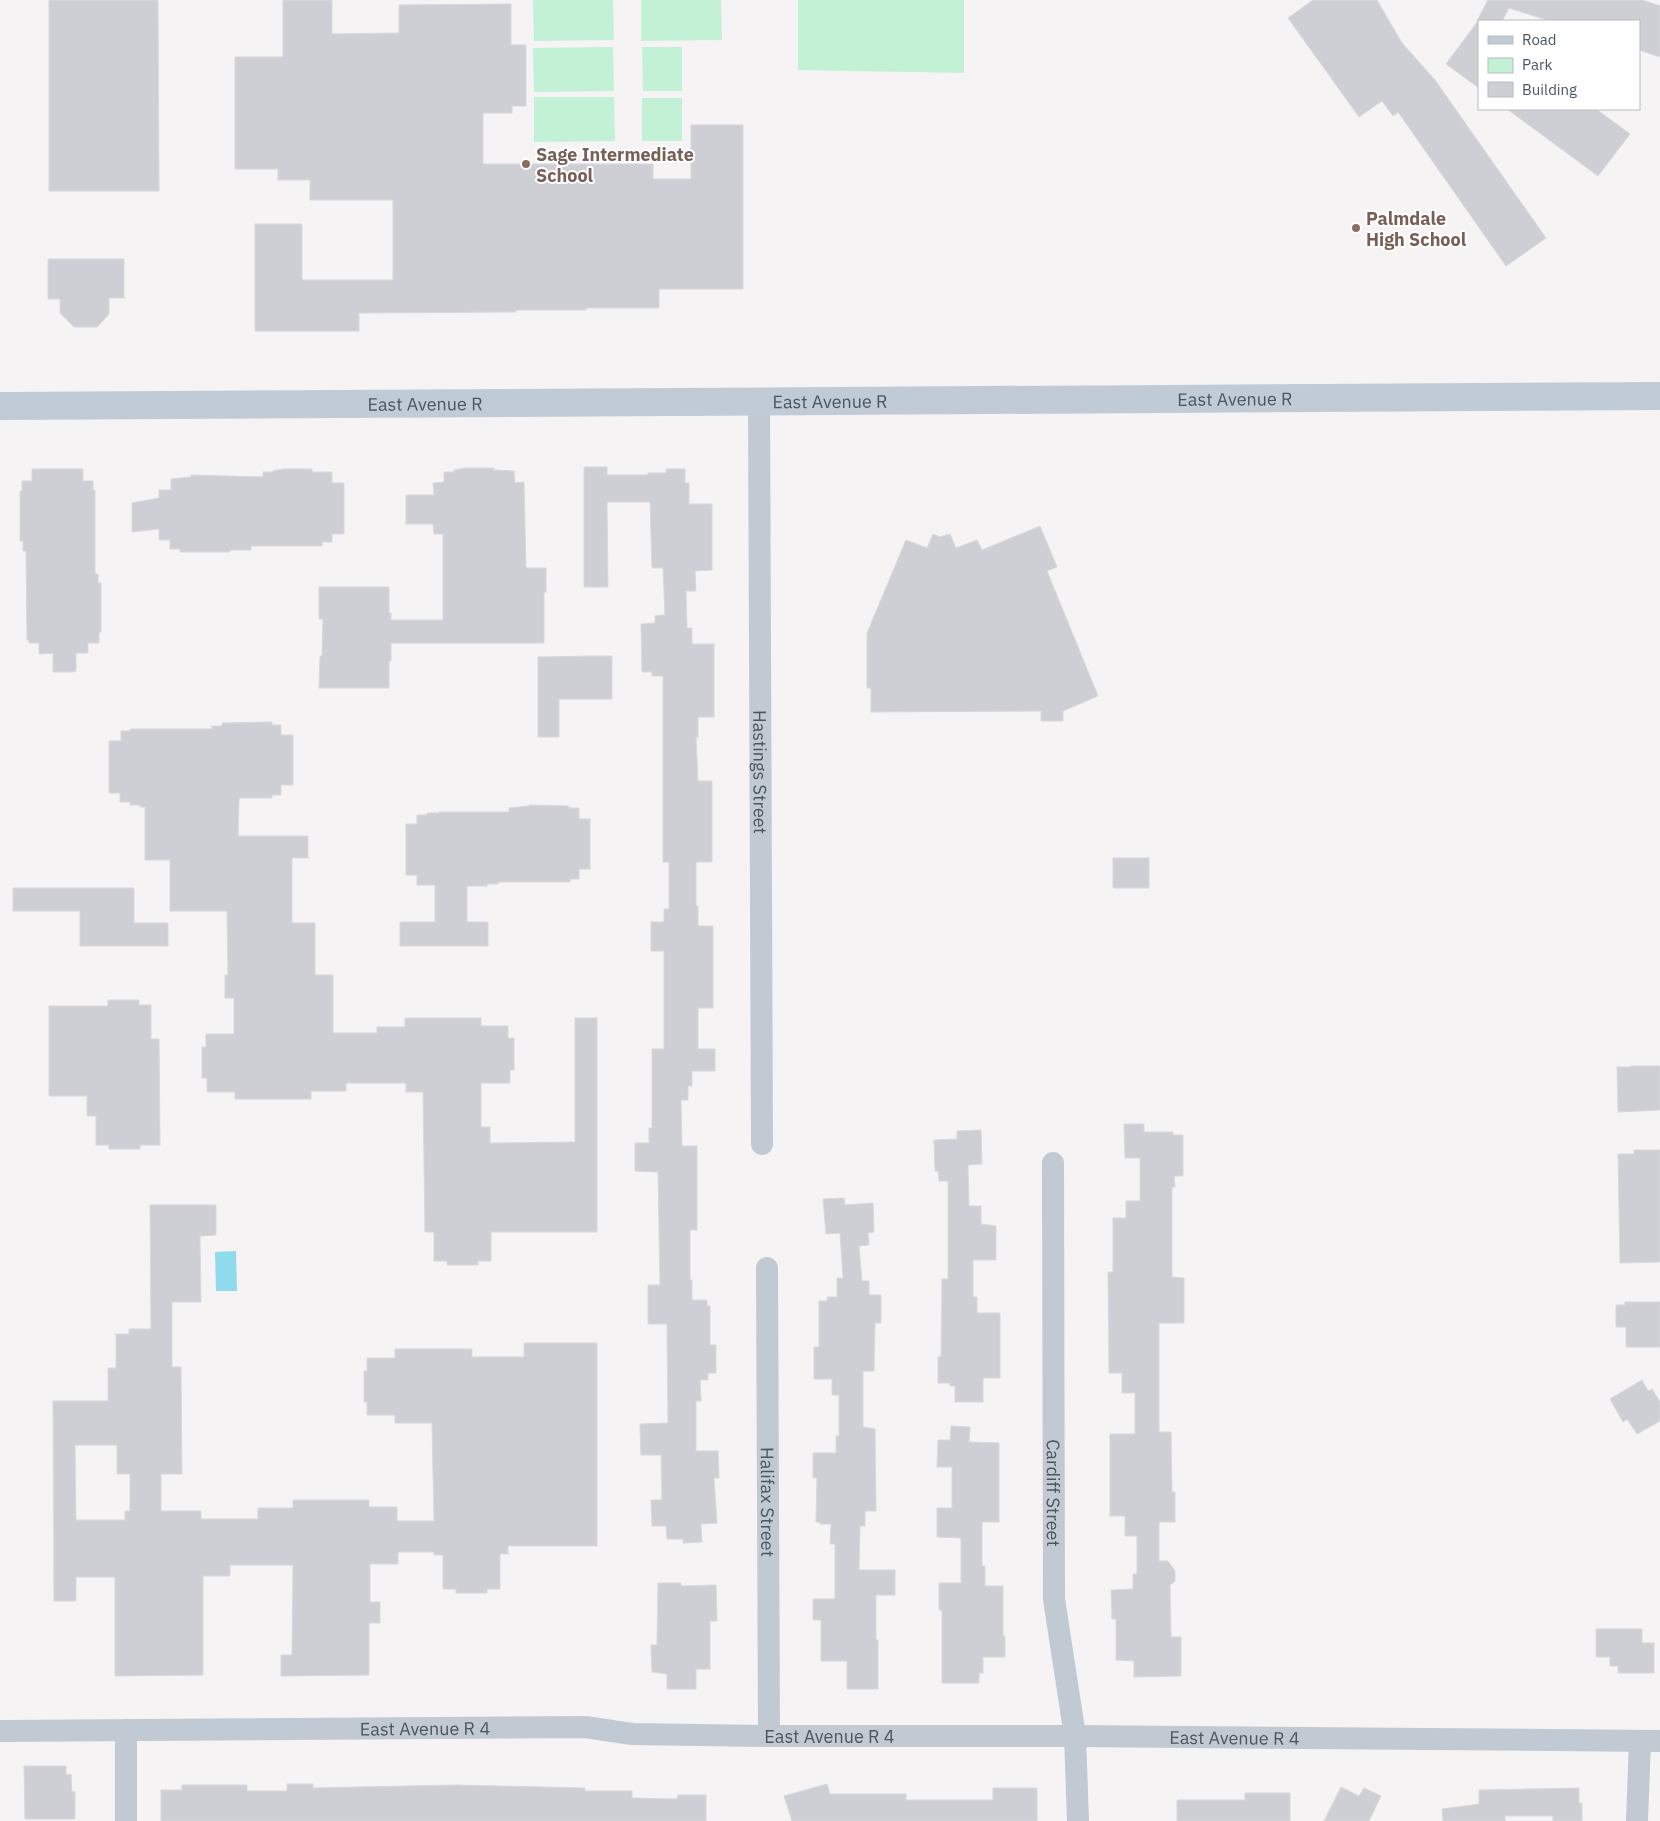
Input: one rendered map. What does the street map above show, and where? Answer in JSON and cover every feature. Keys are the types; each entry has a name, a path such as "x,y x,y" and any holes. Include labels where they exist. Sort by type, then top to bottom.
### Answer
{"main road":[{"name":"East Avenue R","path":"0,406 1660,396"}],"street":[{"name":"Hastings Street","path":"759,401 762,1144"},
{"name":"Cardiff Street","path":"1053,1163 1054,1599 1074,1736 1078,1821"},
{"name":"Halifax Street","path":"767,1268 769,1736"},
{"name":"East Avenue R 4","path":"0,1731 585,1727 632,1734 769,1736 1074,1736 1650,1741"},
{"path":"126,1730 126,1821"},
{"path":"1637,1821 1650,1741"}],"green space":[{"path":"533,0 613,0 614,40 534,41"},
{"path":"641,0 721,0 722,40 641,41"},
{"path":"798,0 964,0 964,73 798,70"},
{"path":"613,47 614,91 534,92 533,48"},
{"path":"642,47 682,47 682,91 643,91"},
{"path":"534,97 614,97 615,141 534,142"},
{"path":"642,98 682,98 682,141 642,141"}],"water":[{"path":"236,1251 237,1291 216,1291 215,1252"}],"building":[{"path":"49,0 158,0 159,191 49,191"},
{"path":"283,0 332,0 332,34 399,33 399,5 511,4 511,45 526,45 526,106 512,106 512,113 483,113 483,164 653,164 653,179 691,179 691,125 743,125 743,289 659,289 659,308 586,308 586,310 516,310 516,312 359,313 359,331 255,331 255,224 302,224 302,280 393,280 393,200 310,200 310,180 278,180 278,169 235,169 235,57 283,57"},
{"path":"1313,0 1377,0 1402,43 1435,80 1546,238 1506,266 1398,112 1393,116 1382,101 1359,117 1288,18"},
{"path":"1488,0 1642,0 1660,6 1660,57 1640,50 1640,20 1547,20 1509,8 1503,20 1477,21"},
{"path":"1478,21 1478,87 1446,64"},
{"path":"1508,110 1597,110 1630,134 1598,176"},
{"path":"48,259 124,259 124,298 109,298 109,314 97,327 74,327 60,313 60,299 48,299"},
{"path":"584,467 607,467 607,475 648,475 648,473 666,473 666,469 685,469 685,483 689,483 689,504 712,504 712,570 695,571 696,591 686,591 687,628 692,628 692,644 714,644 714,717 698,717 698,737 696,737 698,781 712,781 712,862 696,862 696,906 698,906 698,926 713,926 713,1008 698,1008 698,1049 715,1049 715,1071 692,1071 692,1086 688,1086 688,1100 681,1100 682,1146 697,1146 697,1230 690,1230 692,1300 707,1300 707,1306 710,1306 710,1345 716,1345 716,1373 708,1373 708,1380 700,1380 701,1401 696,1401 696,1451 718,1451 719,1478 714,1478 717,1523 701,1524 702,1542 683,1543 683,1539 667,1539 666,1526 652,1526 651,1500 662,1500 661,1455 641,1455 640,1424 668,1423 667,1324 648,1324 648,1285 660,1285 658,1172 635,1171 635,1143 649,1143 649,1128 652,1128 652,1049 664,1049 664,951 651,951 651,922 664,922 664,909 669,909 669,862 663,862 663,676 652,676 652,672 642,672 641,624 655,623 655,616 665,615 663,568 652,568 650,502 607,502 608,587 584,587"},
{"path":"494,468 494,470 514,471 515,483 524,482 526,568 546,568 544,643 391,643 389,688 319,688 323,619 319,619 319,587 389,587 389,613 391,613 391,620 443,620 443,534 434,534 433,524 406,524 406,495 434,495 433,483 444,482 444,472 454,472 454,470"},
{"path":"32,469 83,469 83,481 93,481 93,490 95,490 95,574 98,574 98,583 101,583 101,632 99,632 99,643 88,643 88,653 76,653 76,671 72,672 53,672 53,653 39,654 39,643 29,643 29,640 27,640 26,551 23,551 23,541 20,541 20,491 22,491 22,481 32,481"},
{"path":"283,469 312,469 312,472 332,472 332,483 344,483 344,534 332,534 332,542 322,542 322,546 251,546 251,550 230,550 230,552 180,552 180,549 170,549 170,540 159,540 159,529 132,532 132,503 159,498 159,490 171,490 171,479 191,477 191,475 263,477 263,472"},
{"path":"1040,526 1057,567 1047,571 1098,696 1063,711 1063,721 1041,721 1041,711 871,712 871,688 867,688 867,633 906,540 927,548 933,534 940,537 950,534 956,548 977,540 982,550"},
{"path":"612,656 612,699 559,699 559,737 538,737 538,657"},
{"path":"272,722 272,725 281,725 281,735 293,735 293,785 281,785 281,795 272,795 272,798 239,798 238,836 308,836 308,858 292,858 292,923 315,923 315,975 333,975 333,1033 377,1033 377,1027 405,1027 405,1018 481,1018 481,1026 508,1026 508,1038 514,1038 514,1070 510,1070 510,1083 481,1083 481,1127 490,1127 490,1143 575,1142 575,1018 597,1018 597,1232 491,1232 491,1261 478,1261 478,1265 447,1265 447,1261 434,1261 434,1232 425,1232 423,1092 406,1092 406,1083 346,1083 346,1091 311,1091 311,1099 235,1099 235,1092 207,1092 207,1078 202,1078 202,1047 206,1047 206,1034 234,1034 234,998 225,998 225,975 228,975 227,911 170,911 170,860 145,860 145,807 130,805 130,802 120,802 120,793 109,793 109,741 121,741 121,731 130,731 130,729 212,729 212,726 222,726 222,723"},
{"path":"529,805 579,808 579,819 590,819 590,869 579,869 579,879 570,879 570,882 498,882 498,884 487,884 487,886 467,886 467,922 488,922 488,946 400,946 400,922 435,922 435,885 417,885 417,875 406,875 406,824 417,824 417,815 427,815 427,813 509,812 509,808"},
{"path":"1113,858 1149,858 1149,888 1113,888"},
{"path":"13,888 134,888 134,923 168,923 168,946 80,946 80,911 13,911"},
{"path":"108,1000 139,1000 139,1005 151,1005 151,1039 159,1039 160,1145 140,1145 140,1149 109,1149 109,1145 96,1145 96,1116 87,1116 87,1096 49,1096 49,1006 108,1006"},
{"path":"1660,1066 1660,1110 1618,1112 1617,1067"},
{"path":"1124,1124 1144,1124 1144,1132 1173,1132 1173,1135 1183,1135 1183,1176 1174,1176 1175,1187 1172,1187 1172,1277 1184,1278 1184,1323 1159,1323 1159,1432 1171,1432 1172,1492 1175,1492 1175,1522 1159,1522 1159,1561 1168,1561 1175,1571 1175,1581 1170,1585 1171,1637 1181,1637 1181,1676 1134,1677 1134,1661 1116,1660 1116,1619 1112,1619 1111,1590 1133,1589 1133,1574 1137,1574 1137,1536 1125,1536 1125,1516 1110,1516 1110,1434 1135,1434 1135,1393 1122,1393 1122,1373 1109,1373 1108,1272 1113,1272 1113,1218 1126,1218 1126,1201 1140,1201 1140,1158 1125,1158"},
{"path":"981,1130 982,1164 968,1165 969,1206 981,1206 981,1224 996,1226 996,1260 973,1260 973,1297 977,1297 977,1313 1000,1313 1000,1378 983,1378 983,1402 955,1402 955,1386 950,1386 950,1383 938,1383 938,1357 941,1357 942,1279 948,1279 948,1181 939,1181 938,1171 935,1171 934,1140 957,1139 957,1131"},
{"path":"1634,1150 1660,1150 1660,1262 1620,1263 1618,1154 1634,1154"},
{"path":"844,1198 845,1205 873,1203 874,1232 868,1233 869,1245 859,1246 862,1281 869,1281 869,1295 881,1295 881,1323 875,1323 874,1371 863,1371 863,1427 875,1429 876,1511 865,1511 865,1526 860,1526 859,1570 895,1570 895,1595 876,1595 878,1689 847,1689 847,1661 821,1661 821,1620 813,1620 813,1599 835,1599 835,1544 830,1544 831,1524 816,1522 817,1478 813,1478 813,1453 836,1453 836,1436 839,1436 839,1395 832,1395 832,1379 814,1379 814,1347 819,1347 819,1301 827,1301 827,1297 837,1297 837,1278 843,1278 840,1233 826,1234 823,1199"},
{"path":"150,1205 216,1205 216,1235 200,1236 201,1302 172,1302 172,1367 181,1367 182,1474 161,1474 161,1511 201,1511 201,1519 258,1519 258,1508 293,1508 293,1500 369,1500 369,1507 397,1507 397,1521 434,1521 432,1423 395,1423 395,1415 367,1415 367,1402 364,1402 364,1371 367,1371 367,1358 395,1358 395,1349 472,1349 472,1357 524,1357 524,1343 597,1343 597,1546 508,1546 508,1554 500,1554 500,1589 487,1589 487,1593 456,1593 456,1589 443,1589 443,1555 434,1555 434,1552 398,1552 398,1564 370,1564 370,1602 380,1602 380,1623 369,1623 369,1675 281,1676 281,1655 292,1655 293,1565 230,1565 230,1576 203,1576 203,1675 115,1676 115,1577 76,1577 76,1601 54,1601 53,1401 108,1401 108,1368 116,1368 116,1334 129,1334 129,1329 151,1329","holes":["75,1445 117,1445 117,1474 130,1474 130,1511 125,1511 125,1520 76,1520"]},
{"path":"1625,1302 1660,1302 1660,1347 1626,1347 1626,1327 1616,1327 1616,1305 1625,1305"},
{"path":"1642,1380 1648,1391 1652,1389 1660,1402 1660,1421 1637,1434 1627,1419 1623,1422 1610,1399"},
{"path":"951,1426 970,1427 969,1442 999,1443 999,1522 982,1522 982,1566 985,1566 985,1586 1003,1586 1005,1657 983,1657 983,1673 979,1673 979,1683 942,1683 942,1610 939,1610 939,1583 961,1583 961,1538 937,1537 937,1508 952,1508 952,1467 937,1467 938,1440 950,1440"},
{"path":"658,1583 681,1583 681,1586 716,1585 717,1621 710,1621 710,1669 696,1669 696,1689 667,1689 667,1674 652,1672 651,1645 657,1645"},
{"path":"1596,1629 1642,1629 1642,1643 1654,1643 1654,1673 1618,1673 1618,1666 1610,1666 1610,1657 1596,1657"},
{"path":"24,1766 66,1766 66,1775 71,1774 72,1792 75,1792 75,1819 25,1819"},
{"path":"287,1784 313,1784 313,1788 456,1785 585,1788 585,1791 632,1791 632,1798 677,1799 678,1795 706,1795 706,1821 161,1821 161,1790 182,1790 182,1785 247,1785 247,1791 287,1791"},
{"path":"827,1784 830,1794 906,1794 906,1800 993,1800 993,1788 1037,1788 1037,1821 792,1821 784,1796"},
{"path":"1341,1787 1359,1796 1364,1788 1381,1796 1369,1821 1324,1821"},
{"path":"1579,1788 1579,1803 1582,1803 1582,1821 1553,1821 1553,1816 1505,1816 1505,1821 1443,1821 1442,1809 1479,1804 1479,1790"},
{"path":"1245,1793 1290,1793 1290,1821 1177,1821 1177,1800 1245,1800"}],"place":[{"name":"Sage Intermediate School","path":"526,164"},
{"name":"Palmdale High School","path":"1356,228"}]}
